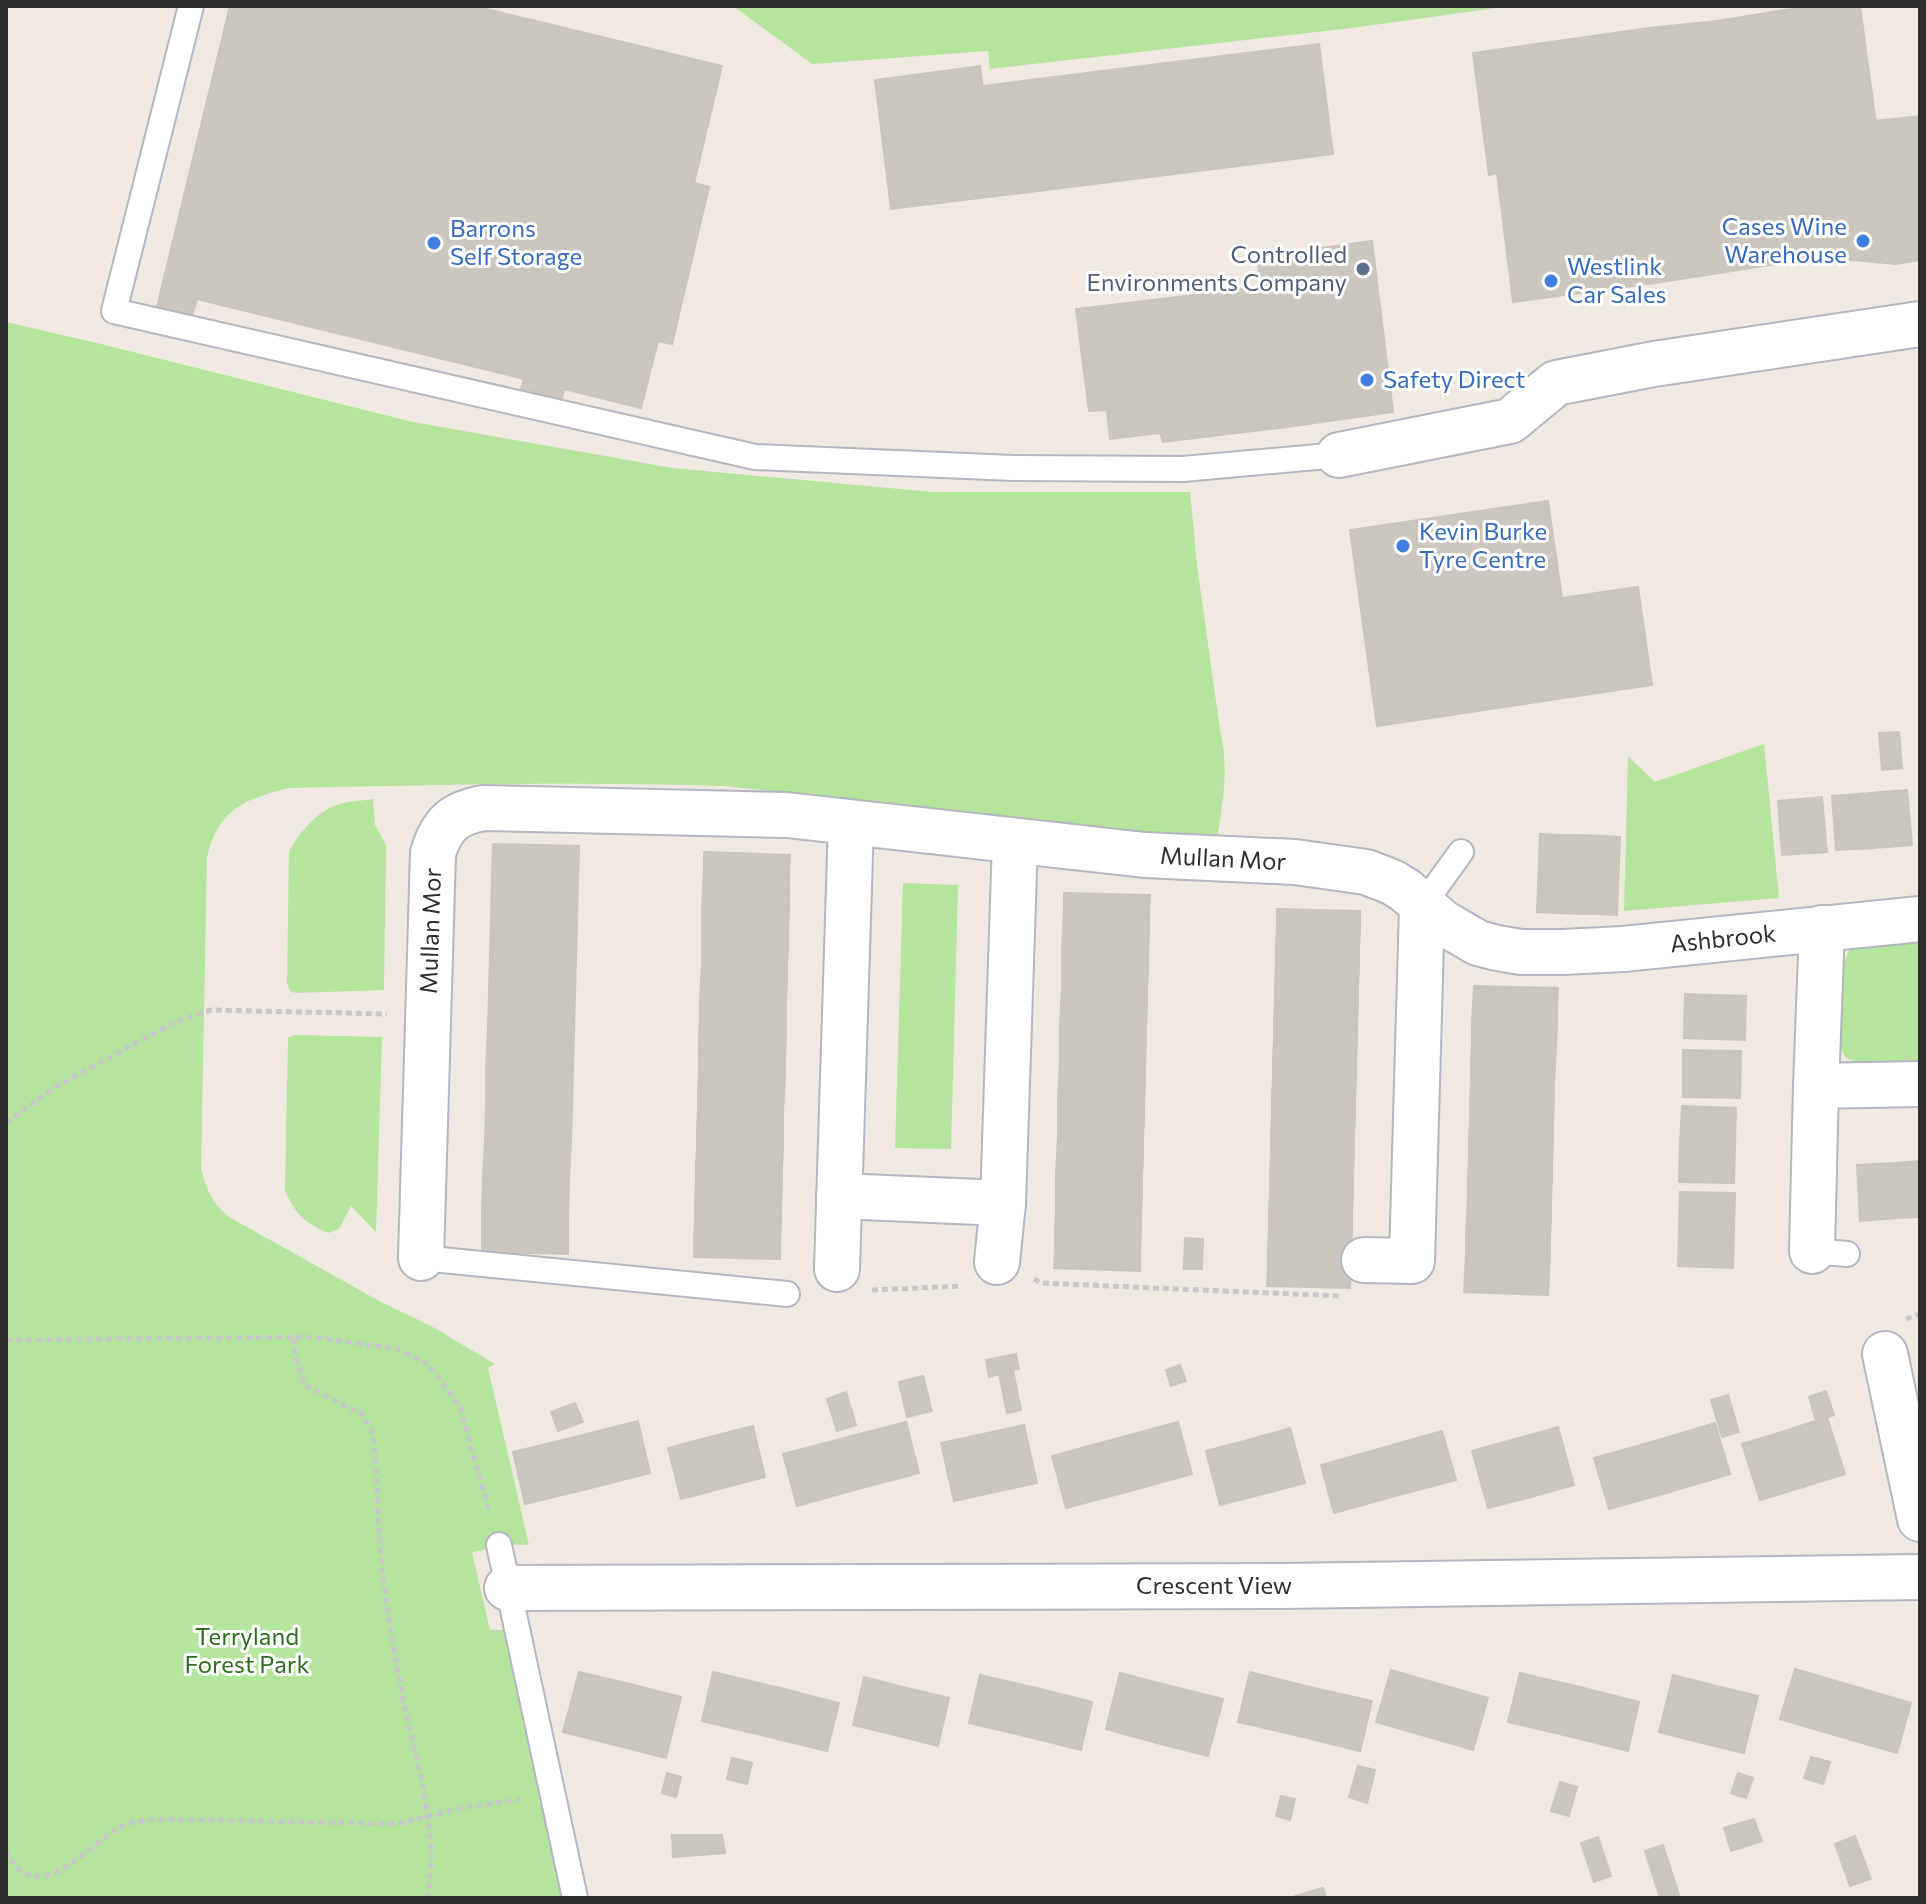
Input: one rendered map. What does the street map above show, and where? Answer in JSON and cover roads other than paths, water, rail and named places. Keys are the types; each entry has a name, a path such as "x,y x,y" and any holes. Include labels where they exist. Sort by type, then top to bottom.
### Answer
{"street":[{"path":"1339,455 1510,421 1556,383 1654,364 1920,324"},
{"name":"Mullan Mor","path":"421,1258 433,853 444,827 467,811 484,808 787,815 1145,855 1295,862 1366,872 1392,882 1442,922 1478,943 1521,952 1623,949"},
{"path":"851,823 839,1196 853,1280"},
{"path":"995,1277 1003,1203 1015,841"},
{"path":"1364,1260 1412,1261 1422,906"},
{"name":"Ashbrook","path":"1623,949 1920,919"},
{"path":"1822,928 1816,1086 1829,1252"},
{"path":"1816,1086 1920,1084"},
{"path":"839,1196 1003,1203"},
{"path":"1885,1354 1920,1519"},
{"name":"Crescent View","path":"507,1588 1282,1586 1920,1577"}],"lane":[{"path":"191,6 114,311 755,457 1013,468 1183,469 1339,455"},
{"path":"1422,906 1461,852"},
{"path":"421,1258 787,1294"},
{"path":"499,1545 575,1898"}],"place":[{"name":"Cases Wine Warehouse","path":"1863,241"},
{"name":"Barrons Self Storage","path":"434,243"},
{"name":"Controlled Environments Company","path":"1363,269"},
{"name":"Westlink Car Sales","path":"1551,281"},
{"name":"Safety Direct","path":"1367,380"},
{"name":"Kevin Burke Tyre Centre","path":"1403,546"}],"park label":[{"name":"Terryland Forest Park","path":"247,1651"}]}
